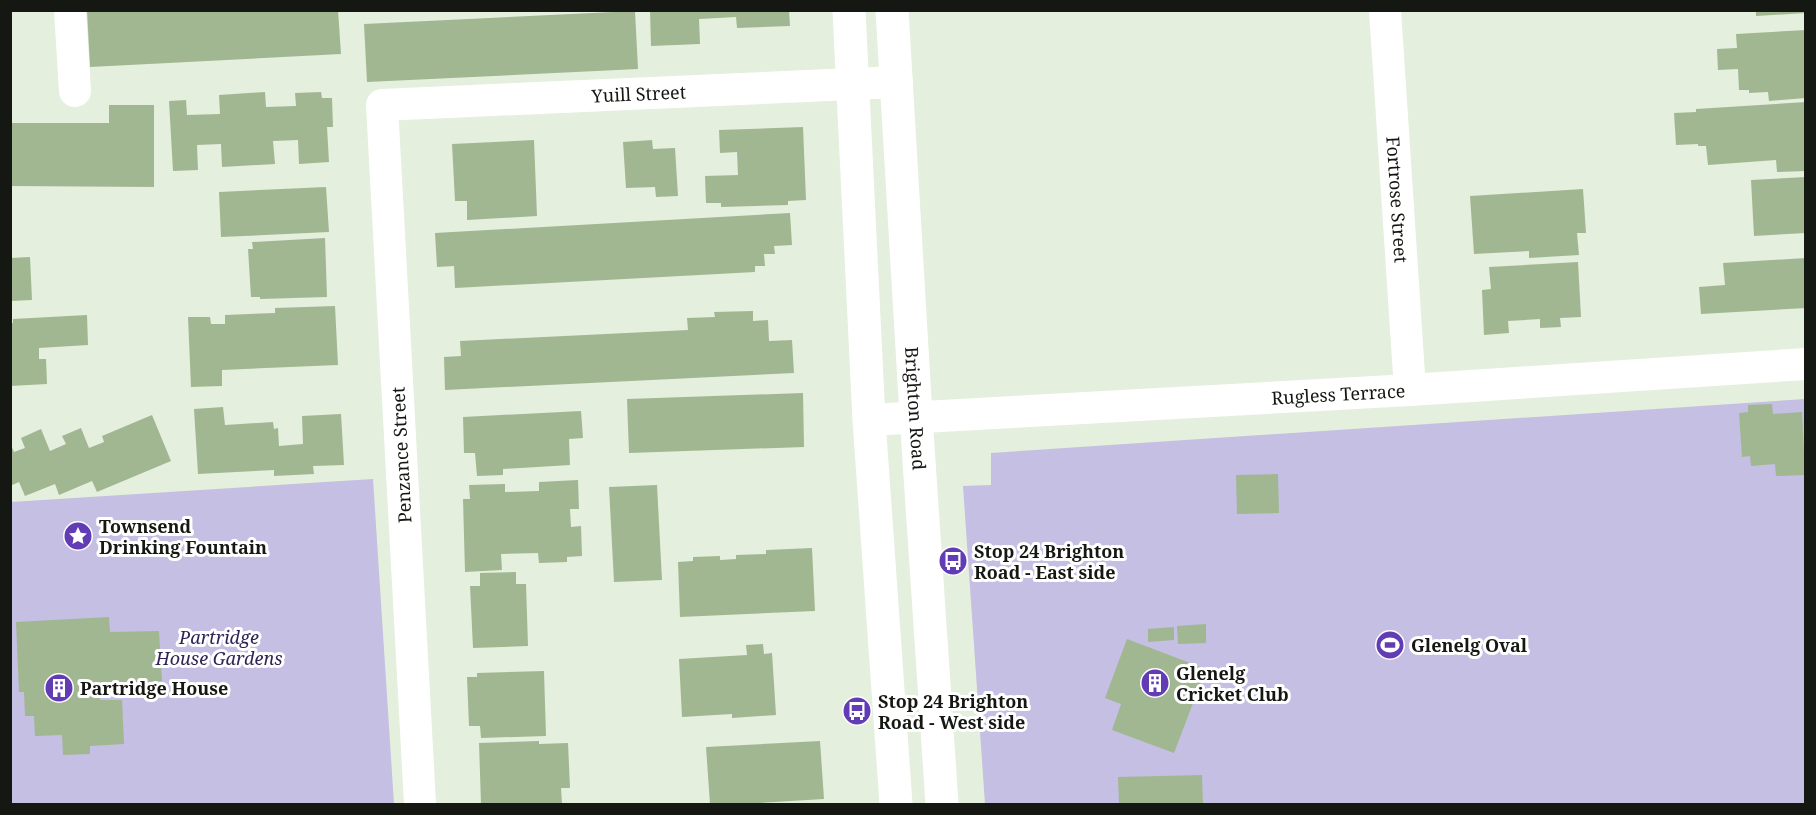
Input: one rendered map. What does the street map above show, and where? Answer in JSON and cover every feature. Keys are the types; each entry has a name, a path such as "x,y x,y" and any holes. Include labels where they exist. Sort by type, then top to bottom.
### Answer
{"main road":[{"path":"849,10 869,420 896,804"},
{"name":"Brighton Road","path":"892,10 942,804"}],"street":[{"path":"70,10 75,91"},
{"name":"Fortrose Street","path":"1385,10 1410,390"},
{"name":"Yuill Street","path":"382,105 897,82"},
{"name":"Penzance Street","path":"382,105 420,804"},
{"name":"Rugless Terrace","path":"869,420 1410,390 1806,364"}],"green space":[{"name":"Glenelg Oval","path":"1805,399 1805,804 985,804 963,486 991,485 991,453"},
{"name":"Partridge House Gardens","path":"373,479 394,804 11,804 11,502"}],"building":[{"path":"87,10 338,10 341,54 90,67"},
{"path":"650,10 789,10 790,26 737,28 736,17 699,19 700,44 651,46"},
{"path":"1756,10 1806,10 1806,13 1756,16"},
{"path":"635,11 638,69 367,82 364,24"},
{"path":"1806,30 1806,98 1769,101 1768,92 1749,93 1749,90 1739,90 1738,69 1718,70 1717,49 1737,48 1736,34"},
{"path":"265,92 266,107 296,106 295,93 321,92 322,98 332,98 333,127 327,127 329,162 299,164 298,140 273,141 275,164 222,167 221,144 197,145 198,170 173,171 169,101 186,100 187,115 220,114 219,95"},
{"path":"1806,102 1806,171 1777,172 1776,160 1708,165 1706,146 1676,145 1674,113 1696,112 1696,109"},
{"path":"109,105 154,105 154,187 10,186 10,123 109,123"},
{"path":"803,127 806,200 788,201 788,205 721,207 721,203 706,203 705,176 738,175 737,152 720,153 719,130"},
{"path":"534,140 537,216 467,220 467,201 455,201 452,144"},
{"path":"652,140 653,149 675,148 678,196 656,197 655,187 626,188 623,142"},
{"path":"1806,177 1806,233 1754,236 1751,180"},
{"path":"326,187 329,232 221,237 219,192"},
{"path":"1583,189 1586,233 1577,233 1579,255 1529,258 1529,251 1474,254 1470,196"},
{"path":"790,213 792,245 774,246 775,254 764,254 765,266 755,266 755,272 455,288 454,266 437,267 435,233"},
{"path":"325,238 327,297 260,299 260,297 251,297 248,249 253,249 252,242"},
{"path":"30,257 32,300 10,301 10,258"},
{"path":"1806,258 1806,308 1701,314 1699,287 1725,285 1723,263"},
{"path":"1578,262 1581,317 1560,318 1561,327 1540,328 1540,319 1508,321 1509,333 1484,335 1482,290 1491,289 1489,267"},
{"path":"335,306 338,365 222,370 222,386 191,387 188,317 210,317 211,324 225,324 225,315 275,313 275,308"},
{"path":"753,311 753,321 768,320 769,341 792,340 794,373 445,390 444,357 461,356 460,341 688,330 687,318 715,317 714,312"},
{"path":"87,315 88,345 39,348 39,359 46,359 47,384 10,386 10,324 13,323 13,319"},
{"path":"803,393 804,447 629,453 627,399"},
{"path":"1772,404 1773,414 1802,412 1805,475 1776,476 1775,464 1751,466 1750,456 1742,457 1739,413 1748,412 1748,405"},
{"path":"223,407 225,425 273,422 274,429 278,428 279,446 303,444 302,416 341,414 344,465 313,466 314,474 274,476 274,470 198,474 194,409"},
{"path":"581,411 583,438 569,439 570,465 503,469 503,475 477,476 475,453 464,453 463,417"},
{"path":"152,415 171,461 97,492 92,481 59,495 55,484 25,496 19,482 10,486 10,443 14,452 25,448 21,438 41,429 50,451 66,444 62,436 81,428 89,448 104,442 102,436"},
{"path":"1278,474 1279,513 1237,514 1236,475"},
{"path":"578,480 579,509 570,509 571,527 581,526 582,556 567,557 567,562 539,563 538,553 501,554 502,570 465,572 463,499 470,499 469,485 505,484 505,492 539,491 539,482"},
{"path":"657,485 662,580 614,582 609,487"},
{"path":"812,548 815,611 680,617 678,562 693,561 693,557 720,556 720,560 736,559 736,555 766,554 766,550"},
{"path":"516,572 516,584 526,584 528,646 473,648 470,586 480,586 480,573"},
{"name":"Partridge House","path":"109,617 110,632 159,631 162,681 100,684 100,700 122,700 124,744 90,746 90,754 63,755 62,735 35,736 34,716 25,716 24,692 19,692 16,622"},
{"path":"1206,624 1206,643 1178,644 1177,626"},
{"path":"1174,627 1174,640 1148,642 1148,629"},
{"name":"Glenelg Cricket Club","path":"1127,639 1206,669 1174,753 1112,730 1121,704 1105,698"},
{"path":"763,644 764,654 772,653 776,715 732,718 732,714 682,717 679,659 747,655 746,645"},
{"path":"544,671 546,736 481,738 480,726 469,726 467,677 477,677 477,673"},
{"path":"539,741 539,744 568,743 570,788 561,788 562,804 481,804 479,743"},
{"path":"820,741 824,799 710,804 706,747"},
{"path":"1202,775 1203,804 1119,804 1118,777"}],"place":[{"name":"Townsend Drinking Fountain","path":"78,536"},
{"name":"Stop 24 Brighton Road - East side","path":"953,561"},
{"name":"Glenelg Oval","path":"1390,645"},
{"name":"Glenelg Cricket Club","path":"1155,683"},
{"name":"Partridge House","path":"59,688"},
{"name":"Stop 24 Brighton Road - West side","path":"857,711"}]}
